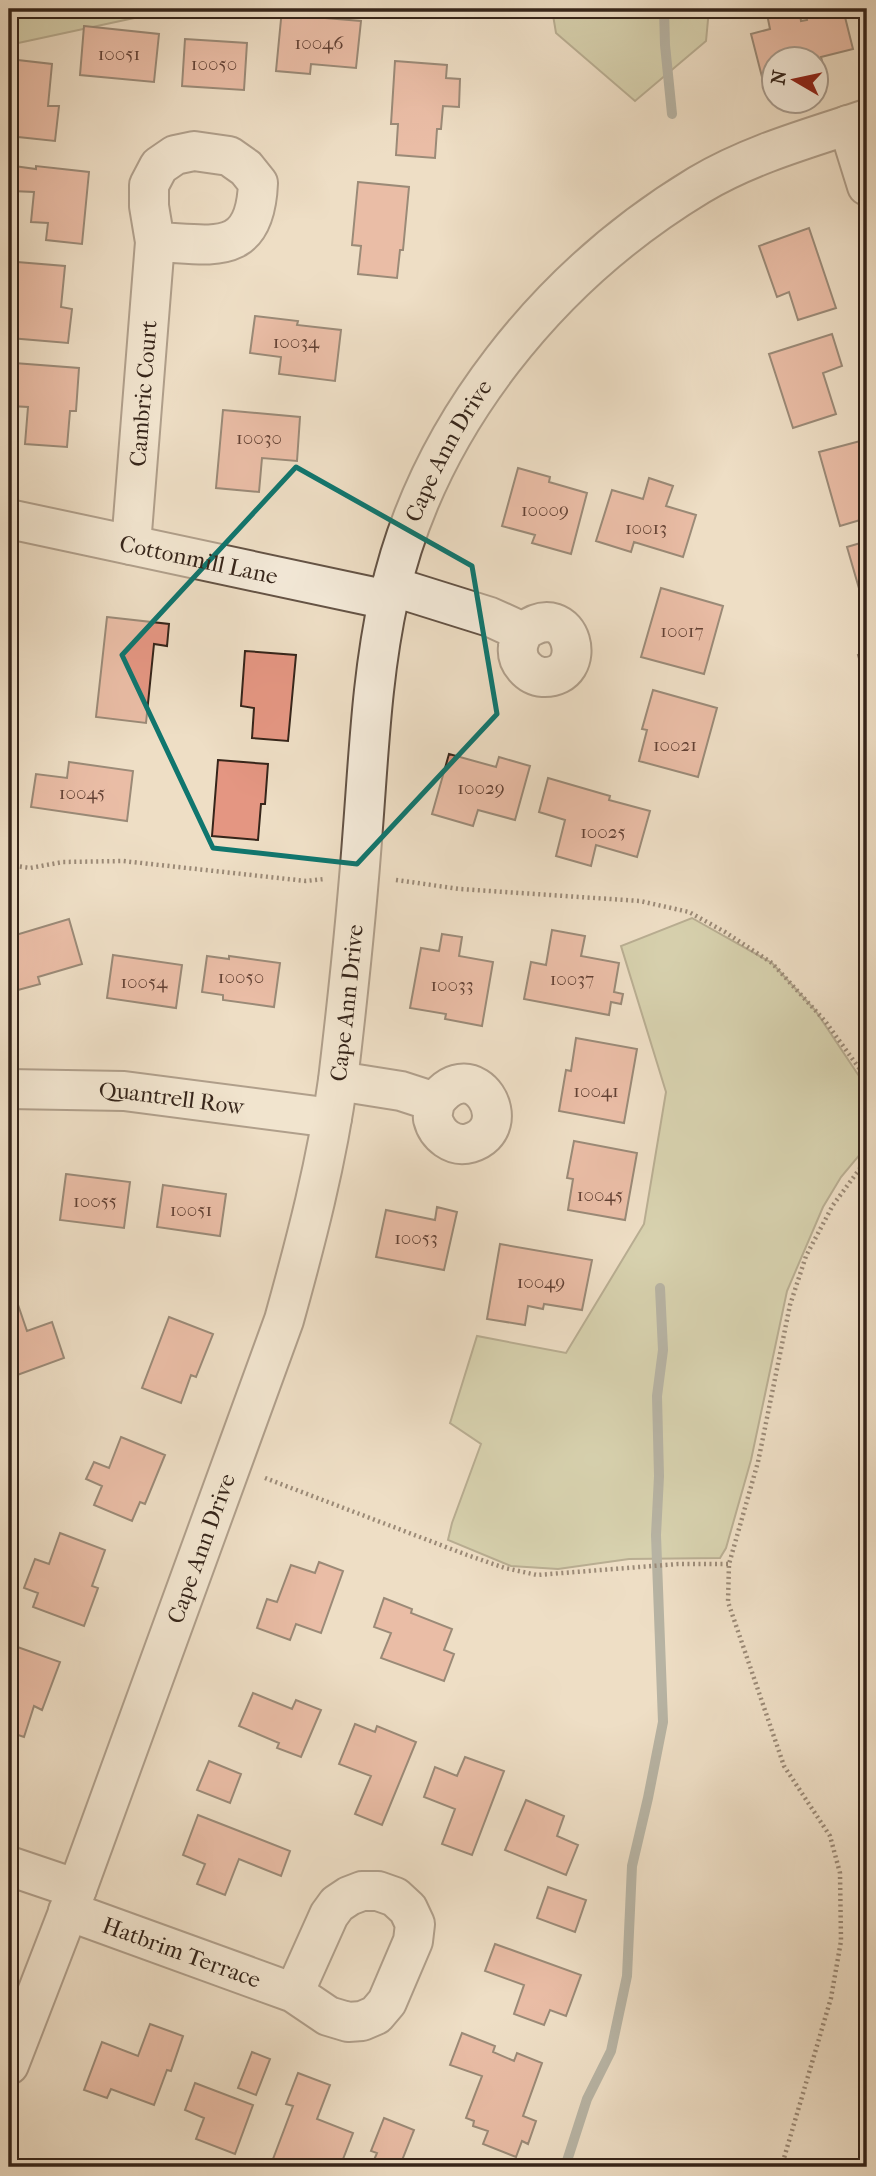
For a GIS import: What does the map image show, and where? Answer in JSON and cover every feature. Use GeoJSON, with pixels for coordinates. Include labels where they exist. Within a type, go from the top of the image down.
{"type":"FeatureCollection","features":[{"type":"Feature","properties":{"kind":"street"},"geometry":{"type":"LineString","coordinates":[[858,122],[867,186]]}},
{"type":"Feature","properties":{"kind":"street","name":"Cape Ann Drive"},"geometry":{"type":"LineString","coordinates":[[9,2065],[232,1465],[284,1320],[303,1252],[338,1081],[359,875],[374,675],[390,593],[401,551],[419,501],[442,453],[508,352],[598,257],[700,184],[761,154],[858,122]]}},
{"type":"Feature","properties":{"kind":"street","name":"Cambric Court"},"geometry":{"type":"LineString","coordinates":[[131,545],[155,242]]}},
{"type":"Feature","properties":{"kind":"street","name":"Cottonmill Lane"},"geometry":{"type":"LineString","coordinates":[[9,519],[131,545],[390,593],[490,617],[523,632]]}},
{"type":"Feature","properties":{"kind":"street"},"geometry":{"type":"LineString","coordinates":[[338,1081],[401,1091],[435,1102]]}},
{"type":"Feature","properties":{"kind":"street","name":"Quantrell Row"},"geometry":{"type":"LineString","coordinates":[[9,1089],[124,1091],[332,1118]]}},
{"type":"Feature","properties":{"kind":"street","name":"Hatbrim Terrace"},"geometry":{"type":"LineString","coordinates":[[9,1866],[72,1900],[294,1993]]}},
{"type":"Feature","properties":{"kind":"path"},"geometry":{"type":"LineString","coordinates":[[9,865],[30,868],[63,862],[123,860],[306,881],[359,875],[460,888],[640,901],[689,912],[772,963],[825,1021],[867,1079]]}},
{"type":"Feature","properties":{"kind":"path"},"geometry":{"type":"LineString","coordinates":[[779,2167],[784,2158],[831,1998],[841,1941],[841,1873],[830,1836],[785,1766],[728,1601],[729,1564],[758,1462],[790,1305],[806,1256],[833,1205],[867,1159]]}},
{"type":"Feature","properties":{"kind":"path"},"geometry":{"type":"LineString","coordinates":[[232,1465],[467,1555],[537,1575],[678,1564],[729,1564]]}},
{"type":"Feature","properties":{"kind":"path"},"geometry":{"type":"LineString","coordinates":[[784,2158],[805,2167]]}},
{"type":"Feature","properties":{"kind":"highlighted area"},"geometry":{"type":"Polygon","coordinates":[[[296,467],[472,566],[497,714],[357,864],[213,848],[122,655],[296,467]]]}},
{"type":"Feature","properties":{"kind":"green space"},"geometry":{"type":"Polygon","coordinates":[[[9,9],[176,9],[9,45],[9,9]]]}},
{"type":"Feature","properties":{"kind":"green space"},"geometry":{"type":"Polygon","coordinates":[[[552,9],[709,9],[706,41],[635,101],[556,33],[552,9]]]}},
{"type":"Feature","properties":{"kind":"green space"},"geometry":{"type":"Polygon","coordinates":[[[692,918],[772,963],[815,1010],[867,1088],[867,1146],[841,1177],[823,1207],[787,1291],[751,1460],[726,1548],[720,1558],[629,1559],[558,1569],[511,1566],[448,1540],[481,1444],[450,1423],[477,1336],[566,1353],[644,1224],[666,1092],[621,946],[692,918]]]}},
{"type":"Feature","properties":{"kind":"building"},"geometry":{"type":"Polygon","coordinates":[[[282,9],[315,9],[314,17],[361,21],[356,68],[311,64],[310,74],[276,71],[282,9]]]}},
{"type":"Feature","properties":{"kind":"building"},"geometry":{"type":"Polygon","coordinates":[[[766,9],[799,9],[801,21],[807,20],[806,15],[843,9],[853,49],[830,55],[830,46],[760,46],[760,69],[751,34],[770,29],[766,9]]]}},
{"type":"Feature","properties":{"kind":"building"},"geometry":{"type":"Polygon","coordinates":[[[84,26],[159,34],[154,82],[80,75],[84,26]]]}},
{"type":"Feature","properties":{"kind":"building"},"geometry":{"type":"Polygon","coordinates":[[[185,39],[247,43],[244,90],[182,86],[185,39]]]}},
{"type":"Feature","properties":{"kind":"building"},"geometry":{"type":"Polygon","coordinates":[[[9,59],[52,64],[48,106],[59,106],[55,141],[9,136],[9,59]]]}},
{"type":"Feature","properties":{"kind":"building"},"geometry":{"type":"Polygon","coordinates":[[[395,61],[447,65],[446,78],[460,79],[459,107],[443,106],[441,129],[437,129],[435,158],[396,155],[398,124],[391,124],[395,61]]]}},
{"type":"Feature","properties":{"kind":"building"},"geometry":{"type":"Polygon","coordinates":[[[14,166],[89,172],[82,244],[46,240],[48,223],[31,222],[34,192],[12,191],[14,166]]]}},
{"type":"Feature","properties":{"kind":"building"},"geometry":{"type":"Polygon","coordinates":[[[358,182],[409,187],[403,250],[400,250],[397,278],[358,274],[361,246],[352,245],[358,182]]]}},
{"type":"Feature","properties":{"kind":"building"},"geometry":{"type":"Polygon","coordinates":[[[809,228],[836,308],[798,320],[789,292],[777,297],[759,246],[809,228]]]}},
{"type":"Feature","properties":{"kind":"building"},"geometry":{"type":"Polygon","coordinates":[[[17,262],[65,266],[61,307],[72,309],[68,343],[10,338],[17,262]]]}},
{"type":"Feature","properties":{"kind":"building"},"geometry":{"type":"Polygon","coordinates":[[[255,316],[298,321],[297,325],[341,330],[335,381],[279,374],[281,357],[250,353],[255,316]]]}},
{"type":"Feature","properties":{"kind":"building"},"geometry":{"type":"Polygon","coordinates":[[[832,334],[842,366],[823,373],[836,414],[793,428],[769,354],[832,334]]]}},
{"type":"Feature","properties":{"kind":"building"},"geometry":{"type":"Polygon","coordinates":[[[14,363],[79,368],[76,411],[70,411],[67,447],[25,444],[28,407],[11,406],[14,363]]]}},
{"type":"Feature","properties":{"kind":"building"},"geometry":{"type":"Polygon","coordinates":[[[223,410],[300,417],[297,461],[262,458],[259,492],[216,488],[223,410]]]}},
{"type":"Feature","properties":{"kind":"building"},"geometry":{"type":"Polygon","coordinates":[[[864,440],[867,451],[867,518],[840,526],[819,452],[864,440]]]}},
{"type":"Feature","properties":{"kind":"building"},"geometry":{"type":"Polygon","coordinates":[[[518,468],[550,477],[549,482],[587,493],[571,554],[532,543],[535,535],[502,526],[518,468]]]}},
{"type":"Feature","properties":{"kind":"building"},"geometry":{"type":"Polygon","coordinates":[[[649,478],[673,486],[666,506],[696,515],[683,557],[634,542],[631,552],[596,541],[612,490],[643,499],[649,478]]]}},
{"type":"Feature","properties":{"kind":"building"},"geometry":{"type":"Polygon","coordinates":[[[867,541],[867,616],[847,547],[867,541]]]}},
{"type":"Feature","properties":{"kind":"building"},"geometry":{"type":"Polygon","coordinates":[[[661,588],[723,606],[704,674],[641,657],[661,588]]]}},
{"type":"Feature","properties":{"kind":"building"},"geometry":{"type":"Polygon","coordinates":[[[107,617],[169,624],[167,646],[154,644],[146,723],[96,717],[107,617]]]}},
{"type":"Feature","properties":{"kind":"building"},"geometry":{"type":"Polygon","coordinates":[[[245,651],[296,655],[288,741],[252,738],[254,708],[241,706],[245,651]]]}},
{"type":"Feature","properties":{"kind":"building"},"geometry":{"type":"Polygon","coordinates":[[[867,652],[867,688],[858,655],[867,652]]]}},
{"type":"Feature","properties":{"kind":"building"},"geometry":{"type":"Polygon","coordinates":[[[653,690],[717,708],[698,777],[639,761],[647,730],[642,729],[653,690]]]}},
{"type":"Feature","properties":{"kind":"building"},"geometry":{"type":"Polygon","coordinates":[[[449,754],[496,767],[499,757],[530,766],[515,820],[478,810],[473,826],[432,814],[449,754]]]}},
{"type":"Feature","properties":{"kind":"building"},"geometry":{"type":"Polygon","coordinates":[[[218,760],[268,764],[265,804],[261,804],[258,840],[212,836],[218,760]]]}},
{"type":"Feature","properties":{"kind":"building"},"geometry":{"type":"Polygon","coordinates":[[[69,762],[133,771],[127,821],[31,807],[36,774],[67,778],[69,762]]]}},
{"type":"Feature","properties":{"kind":"building"},"geometry":{"type":"Polygon","coordinates":[[[548,778],[610,796],[609,800],[650,811],[637,857],[596,845],[591,866],[556,856],[565,820],[539,812],[548,778]]]}},
{"type":"Feature","properties":{"kind":"building"},"geometry":{"type":"Polygon","coordinates":[[[69,919],[82,964],[38,977],[40,984],[18,990],[9,955],[9,937],[69,919]]]}},
{"type":"Feature","properties":{"kind":"building"},"geometry":{"type":"Polygon","coordinates":[[[552,930],[585,936],[581,956],[619,963],[614,992],[623,994],[621,1004],[611,1002],[609,1015],[524,999],[531,962],[546,965],[552,930]]]}},
{"type":"Feature","properties":{"kind":"building"},"geometry":{"type":"Polygon","coordinates":[[[442,934],[462,937],[459,956],[493,962],[482,1026],[445,1019],[446,1014],[410,1008],[421,948],[439,951],[442,934]]]}},
{"type":"Feature","properties":{"kind":"building"},"geometry":{"type":"Polygon","coordinates":[[[113,955],[182,965],[176,1008],[107,998],[113,955]]]}},
{"type":"Feature","properties":{"kind":"building"},"geometry":{"type":"Polygon","coordinates":[[[207,956],[280,963],[274,1007],[223,1000],[223,995],[202,992],[207,956]]]}},
{"type":"Feature","properties":{"kind":"building"},"geometry":{"type":"Polygon","coordinates":[[[576,1038],[637,1049],[624,1123],[559,1111],[566,1070],[571,1071],[576,1038]]]}},
{"type":"Feature","properties":{"kind":"building"},"geometry":{"type":"Polygon","coordinates":[[[574,1141],[637,1153],[625,1220],[568,1210],[573,1179],[567,1178],[574,1141]]]}},
{"type":"Feature","properties":{"kind":"building"},"geometry":{"type":"Polygon","coordinates":[[[66,1174],[130,1182],[124,1228],[60,1220],[66,1174]]]}},
{"type":"Feature","properties":{"kind":"building"},"geometry":{"type":"Polygon","coordinates":[[[163,1185],[226,1194],[220,1236],[157,1227],[163,1185]]]}},
{"type":"Feature","properties":{"kind":"building"},"geometry":{"type":"Polygon","coordinates":[[[9,1200],[16,1222],[9,1225],[9,1200]]]}},
{"type":"Feature","properties":{"kind":"building"},"geometry":{"type":"Polygon","coordinates":[[[437,1207],[457,1212],[444,1270],[376,1257],[386,1210],[435,1220],[437,1207]]]}},
{"type":"Feature","properties":{"kind":"building"},"geometry":{"type":"Polygon","coordinates":[[[500,1244],[592,1260],[582,1310],[544,1304],[543,1309],[528,1306],[525,1325],[487,1319],[500,1244]]]}},
{"type":"Feature","properties":{"kind":"building"},"geometry":{"type":"Polygon","coordinates":[[[15,1296],[27,1331],[52,1322],[64,1358],[9,1378],[9,1298],[15,1296]]]}},
{"type":"Feature","properties":{"kind":"building"},"geometry":{"type":"Polygon","coordinates":[[[169,1317],[213,1334],[196,1377],[191,1375],[181,1403],[142,1388],[169,1317]]]}},
{"type":"Feature","properties":{"kind":"building"},"geometry":{"type":"Polygon","coordinates":[[[121,1437],[165,1455],[145,1504],[140,1502],[132,1521],[94,1505],[102,1486],[86,1479],[94,1462],[109,1468],[121,1437]]]}},
{"type":"Feature","properties":{"kind":"building"},"geometry":{"type":"Polygon","coordinates":[[[60,1533],[105,1550],[92,1586],[98,1588],[84,1626],[33,1607],[38,1593],[24,1588],[35,1559],[49,1564],[60,1533]]]}},
{"type":"Feature","properties":{"kind":"building"},"geometry":{"type":"Polygon","coordinates":[[[319,1562],[343,1571],[321,1633],[296,1624],[290,1640],[257,1628],[267,1599],[277,1602],[291,1565],[315,1573],[319,1562]]]}},
{"type":"Feature","properties":{"kind":"building"},"geometry":{"type":"Polygon","coordinates":[[[384,1598],[412,1609],[411,1613],[452,1629],[444,1650],[454,1654],[444,1681],[381,1658],[391,1633],[374,1627],[384,1598]]]}},
{"type":"Feature","properties":{"kind":"building"},"geometry":{"type":"Polygon","coordinates":[[[9,1644],[60,1662],[42,1710],[34,1706],[24,1737],[9,1732],[9,1644]]]}},
{"type":"Feature","properties":{"kind":"building"},"geometry":{"type":"Polygon","coordinates":[[[253,1693],[292,1709],[296,1700],[321,1710],[301,1757],[277,1748],[279,1743],[239,1726],[253,1693]]]}},
{"type":"Feature","properties":{"kind":"building"},"geometry":{"type":"Polygon","coordinates":[[[355,1724],[375,1732],[377,1726],[416,1742],[382,1825],[355,1814],[371,1776],[339,1764],[355,1724]]]}},
{"type":"Feature","properties":{"kind":"building"},"geometry":{"type":"Polygon","coordinates":[[[465,1757],[504,1771],[472,1855],[442,1844],[455,1809],[424,1797],[435,1767],[457,1776],[465,1757]]]}},
{"type":"Feature","properties":{"kind":"building"},"geometry":{"type":"Polygon","coordinates":[[[209,1761],[241,1774],[230,1803],[197,1790],[209,1761]]]}},
{"type":"Feature","properties":{"kind":"building"},"geometry":{"type":"Polygon","coordinates":[[[526,1800],[564,1816],[557,1836],[578,1845],[566,1875],[505,1850],[526,1800]]]}},
{"type":"Feature","properties":{"kind":"building"},"geometry":{"type":"Polygon","coordinates":[[[198,1815],[290,1851],[281,1876],[239,1859],[225,1895],[197,1884],[205,1864],[183,1855],[198,1815]]]}},
{"type":"Feature","properties":{"kind":"building"},"geometry":{"type":"Polygon","coordinates":[[[548,1887],[586,1900],[575,1932],[537,1918],[548,1887]]]}},
{"type":"Feature","properties":{"kind":"building"},"geometry":{"type":"Polygon","coordinates":[[[495,1944],[581,1975],[566,2016],[550,2010],[544,2025],[514,2014],[524,1985],[485,1971],[495,1944]]]}},
{"type":"Feature","properties":{"kind":"building"},"geometry":{"type":"Polygon","coordinates":[[[150,2024],[183,2036],[171,2071],[167,2070],[154,2105],[111,2089],[107,2098],[84,2090],[102,2042],[138,2056],[150,2024]]]}},
{"type":"Feature","properties":{"kind":"building"},"geometry":{"type":"Polygon","coordinates":[[[462,2033],[495,2046],[493,2052],[514,2061],[517,2053],[542,2063],[523,2116],[536,2121],[528,2144],[522,2141],[516,2157],[483,2144],[488,2131],[473,2126],[474,2121],[466,2118],[482,2076],[450,2065],[462,2033]]]}},
{"type":"Feature","properties":{"kind":"building"},"geometry":{"type":"Polygon","coordinates":[[[252,2052],[270,2059],[256,2095],[238,2088],[252,2052]]]}},
{"type":"Feature","properties":{"kind":"building"},"geometry":{"type":"Polygon","coordinates":[[[298,2073],[330,2085],[317,2119],[353,2133],[340,2167],[270,2167],[293,2106],[286,2104],[298,2073]]]}},
{"type":"Feature","properties":{"kind":"building"},"geometry":{"type":"Polygon","coordinates":[[[195,2083],[253,2105],[235,2154],[196,2139],[204,2118],[185,2110],[195,2083]]]}},
{"type":"Feature","properties":{"kind":"building"},"geometry":{"type":"Polygon","coordinates":[[[384,2118],[414,2130],[401,2163],[412,2167],[371,2167],[377,2153],[371,2151],[384,2118]]]}},
{"type":"Feature","properties":{"kind":"waterway"},"geometry":{"type":"LineString","coordinates":[[664,9],[672,114]]}},
{"type":"Feature","properties":{"kind":"waterway"},"geometry":{"type":"LineString","coordinates":[[565,2167],[587,2099],[611,2051],[627,1976],[632,1866],[663,1722],[656,1535],[659,1476],[657,1396],[663,1350],[660,1288]]}}]}
